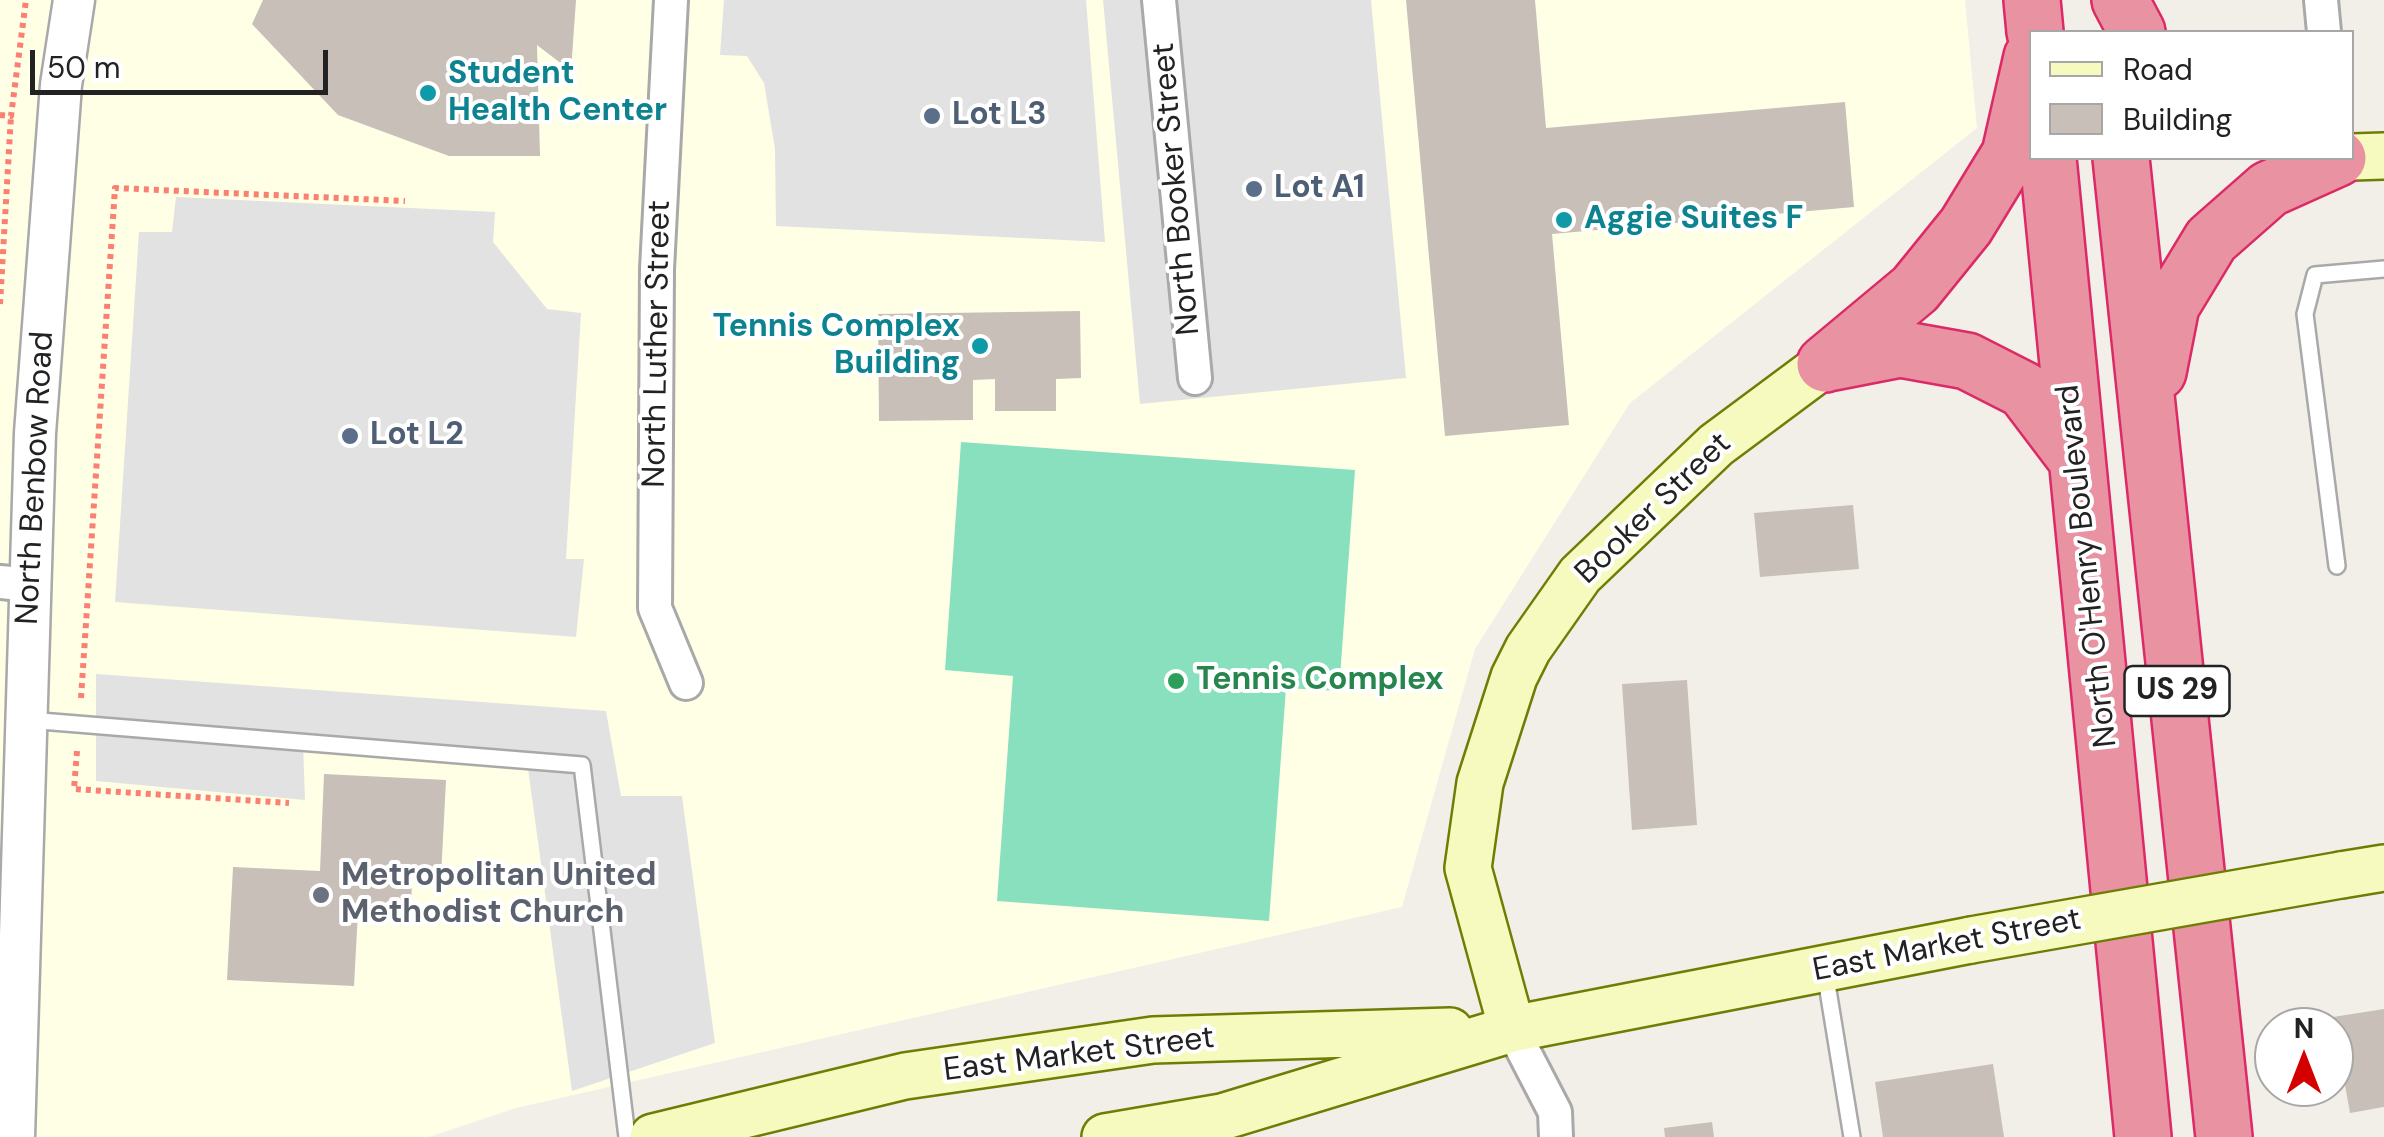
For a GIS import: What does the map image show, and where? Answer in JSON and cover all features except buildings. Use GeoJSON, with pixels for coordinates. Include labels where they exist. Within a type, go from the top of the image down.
{"type":"FeatureCollection","features":[{"type":"Feature","properties":{"kind":"highway"},"geometry":{"type":"LineString","coordinates":[[2032,0],[2035,30]]}},
{"type":"Feature","properties":{"kind":"highway"},"geometry":{"type":"LineString","coordinates":[[2104,0],[2108,30]]}},
{"type":"Feature","properties":{"kind":"highway"},"geometry":{"type":"LineString","coordinates":[[2120,0],[2136,30]]}},
{"type":"Feature","properties":{"kind":"highway"},"geometry":{"type":"LineString","coordinates":[[1825,364],[1914,289],[1966,226],[2010,154],[2029,70]]}},
{"type":"Feature","properties":{"kind":"highway","name":"North O'Henry Boulevard"},"geometry":{"type":"LineString","coordinates":[[2048,160],[2144,1137]]}},
{"type":"Feature","properties":{"kind":"highway","name":"US 29"},"geometry":{"type":"LineString","coordinates":[[2121,160],[2224,1137]]}},
{"type":"Feature","properties":{"kind":"highway"},"geometry":{"type":"LineString","coordinates":[[2148,419],[2171,306],[2211,240],[2269,189],[2334,160]]}},
{"type":"Feature","properties":{"kind":"highway"},"geometry":{"type":"LineString","coordinates":[[1825,364],[1900,349],[1967,361],[2024,390],[2077,460]]}},
{"type":"Feature","properties":{"kind":"main road"},"geometry":{"type":"LineString","coordinates":[[2354,157],[2384,156]]}},
{"type":"Feature","properties":{"kind":"main road","name":"Booker Street"},"geometry":{"type":"LineString","coordinates":[[1512,1029],[1468,868],[1480,783],[1514,677],[1528,649],[1580,575],[1716,445],[1825,364]]}},
{"type":"Feature","properties":{"kind":"main road","name":"East Market Street"},"geometry":{"type":"LineString","coordinates":[[1104,1137],[1222,1117],[1512,1029],[1972,940],[2362,872]]}},
{"type":"Feature","properties":{"kind":"main road","name":"East Market Street"},"geometry":{"type":"LineString","coordinates":[[653,1137],[906,1076],[1153,1040],[1512,1029]]}},
{"type":"Feature","properties":{"kind":"street","name":"North Benbow Road"},"geometry":{"type":"LineString","coordinates":[[14,1137],[26,720],[15,584],[35,433],[60,85],[74,0]]}},
{"type":"Feature","properties":{"kind":"street","name":"North Luther Street"},"geometry":{"type":"LineString","coordinates":[[670,0],[657,269],[655,608],[686,683]]}},
{"type":"Feature","properties":{"kind":"street","name":"North Booker Street"},"geometry":{"type":"LineString","coordinates":[[1160,0],[1195,378]]}},
{"type":"Feature","properties":{"kind":"street"},"geometry":{"type":"LineString","coordinates":[[2321,0],[2324,30]]}},
{"type":"Feature","properties":{"kind":"street"},"geometry":{"type":"LineString","coordinates":[[1512,1029],[1555,1112],[1556,1137]]}},
{"type":"Feature","properties":{"kind":"lane"},"geometry":{"type":"LineString","coordinates":[[2337,566],[2304,314],[2315,274],[2384,269]]}},
{"type":"Feature","properties":{"kind":"lane"},"geometry":{"type":"LineString","coordinates":[[26,720],[582,765],[628,1137]]}},
{"type":"Feature","properties":{"kind":"lane"},"geometry":{"type":"LineString","coordinates":[[1824,968],[1852,1137]]}},
{"type":"Feature","properties":{"kind":"path"},"geometry":{"type":"LineString","coordinates":[[0,304],[11,116],[26,0]]}},
{"type":"Feature","properties":{"kind":"path"},"geometry":{"type":"LineString","coordinates":[[0,116],[11,116]]}},
{"type":"Feature","properties":{"kind":"path"},"geometry":{"type":"LineString","coordinates":[[288,803],[74,790],[115,188],[405,201]]}},
{"type":"Feature","properties":{"kind":"shaded area"},"geometry":{"type":"Polygon","coordinates":[[[0,0],[1965,0],[1977,128],[1630,403],[1475,649],[1402,907],[516,1108],[429,1137],[0,1137],[0,0]]]}},
{"type":"Feature","properties":{"kind":"shaded area","name":"Lot L3"},"geometry":{"type":"Polygon","coordinates":[[[724,0],[1086,0],[1105,242],[776,226],[775,149],[764,83],[747,56],[720,55],[724,0]]]}},
{"type":"Feature","properties":{"kind":"shaded area","name":"Lot A1"},"geometry":{"type":"Polygon","coordinates":[[[1103,0],[1371,0],[1406,378],[1140,404],[1103,0]]]}},
{"type":"Feature","properties":{"kind":"shaded area","name":"Lot L2"},"geometry":{"type":"Polygon","coordinates":[[[176,197],[495,212],[493,242],[547,309],[581,313],[566,559],[584,559],[576,637],[115,602],[139,232],[172,232],[176,197]]]}},
{"type":"Feature","properties":{"kind":"shaded area"},"geometry":{"type":"Polygon","coordinates":[[[96,674],[606,711],[621,796],[682,796],[715,1043],[572,1091],[527,761],[303,743],[305,800],[96,781],[96,674]]]}},
{"type":"Feature","properties":{"kind":"green space","name":"Tennis Complex"},"geometry":{"type":"Polygon","coordinates":[[[961,442],[1355,470],[1339,691],[1286,688],[1269,921],[997,901],[1013,676],[945,670],[961,442]]]}},
{"type":"Feature","properties":{"kind":"place","name":"Student Health Center"},"geometry":{"type":"Point","coordinates":[428,93]}},
{"type":"Feature","properties":{"kind":"place","name":"Lot L3"},"geometry":{"type":"Point","coordinates":[932,116]}},
{"type":"Feature","properties":{"kind":"place","name":"Lot A1"},"geometry":{"type":"Point","coordinates":[1254,189]}},
{"type":"Feature","properties":{"kind":"place","name":"Aggie Suites F"},"geometry":{"type":"Point","coordinates":[1564,220]}},
{"type":"Feature","properties":{"kind":"place","name":"Tennis Complex Building"},"geometry":{"type":"Point","coordinates":[980,346]}},
{"type":"Feature","properties":{"kind":"place","name":"Lot L2"},"geometry":{"type":"Point","coordinates":[350,436]}},
{"type":"Feature","properties":{"kind":"place","name":"Tennis Complex"},"geometry":{"type":"Point","coordinates":[1176,681]}},
{"type":"Feature","properties":{"kind":"place","name":"Metropolitan United Methodist Church"},"geometry":{"type":"Point","coordinates":[321,895]}}]}
